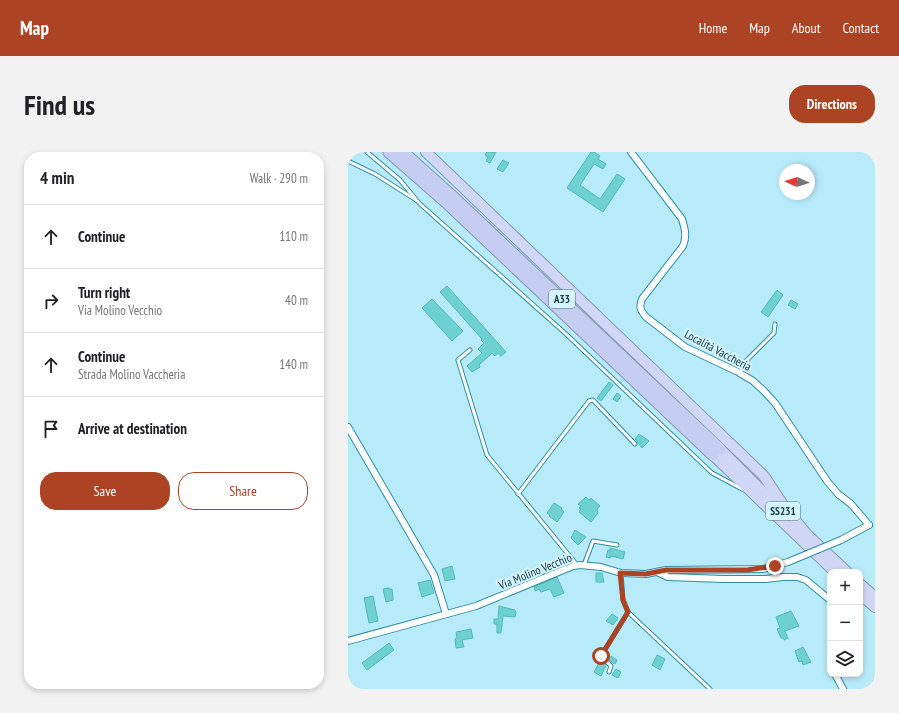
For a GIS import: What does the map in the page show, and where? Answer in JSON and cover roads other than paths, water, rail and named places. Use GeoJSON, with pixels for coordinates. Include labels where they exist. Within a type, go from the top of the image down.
{"type":"FeatureCollection","features":[{"type":"Feature","properties":{"kind":"highway","name":"A33"},"geometry":{"type":"LineString","coordinates":[[389,152],[446,202],[716,452]]}},
{"type":"Feature","properties":{"kind":"highway","name":"A33"},"geometry":{"type":"LineString","coordinates":[[403,152],[452,196],[716,452]]}},
{"type":"Feature","properties":{"kind":"highway"},"geometry":{"type":"LineString","coordinates":[[426,152],[764,476],[785,508],[809,537]]}},
{"type":"Feature","properties":{"kind":"highway","name":"SS231"},"geometry":{"type":"LineString","coordinates":[[716,452],[755,494],[832,569]]}},
{"type":"Feature","properties":{"kind":"highway","name":"SS231"},"geometry":{"type":"LineString","coordinates":[[716,452],[844,569]]}},
{"type":"Feature","properties":{"kind":"highway"},"geometry":{"type":"LineString","coordinates":[[863,587],[875,597]]}},
{"type":"Feature","properties":{"kind":"highway"},"geometry":{"type":"LineString","coordinates":[[863,597],[875,607]]}},
{"type":"Feature","properties":{"kind":"street","name":"Località Vaccheria"},"geometry":{"type":"LineString","coordinates":[[631,152],[682,219],[686,238],[683,246],[642,299],[639,306],[640,311],[685,347],[740,373],[753,381],[775,403],[827,481],[838,494],[851,504],[872,526]]}},
{"type":"Feature","properties":{"kind":"street"},"geometry":{"type":"LineString","coordinates":[[348,427],[434,575],[446,614]]}},
{"type":"Feature","properties":{"kind":"street","name":"Via Molino Vecchio"},"geometry":{"type":"LineString","coordinates":[[348,640],[488,602],[577,565],[601,567],[620,573],[646,574],[666,570],[763,569],[788,562],[872,526]]}},
{"type":"Feature","properties":{"kind":"street"},"geometry":{"type":"LineString","coordinates":[[657,572],[668,577],[723,580],[797,577],[806,580],[827,598]]}},
{"type":"Feature","properties":{"kind":"street"},"geometry":{"type":"LineString","coordinates":[[837,677],[843,689]]}},
{"type":"Feature","properties":{"kind":"lane"},"geometry":{"type":"LineString","coordinates":[[367,152],[400,180],[419,202],[566,334],[712,472],[755,494]]}},
{"type":"Feature","properties":{"kind":"lane"},"geometry":{"type":"LineString","coordinates":[[348,161],[375,174],[419,202]]}},
{"type":"Feature","properties":{"kind":"lane"},"geometry":{"type":"LineString","coordinates":[[740,373],[745,362],[774,333],[775,324]]}},
{"type":"Feature","properties":{"kind":"lane"},"geometry":{"type":"LineString","coordinates":[[470,350],[458,360],[487,455],[577,565]]}},
{"type":"Feature","properties":{"kind":"lane"},"geometry":{"type":"LineString","coordinates":[[518,494],[588,401],[593,400],[635,444]]}},
{"type":"Feature","properties":{"kind":"lane"},"geometry":{"type":"LineString","coordinates":[[584,565],[593,541],[617,545]]}},
{"type":"Feature","properties":{"kind":"lane"},"geometry":{"type":"LineString","coordinates":[[620,573],[623,600],[628,612],[710,689]]}},
{"type":"Feature","properties":{"kind":"lane"},"geometry":{"type":"LineString","coordinates":[[608,672],[611,666],[601,656],[628,612]]}}]}
